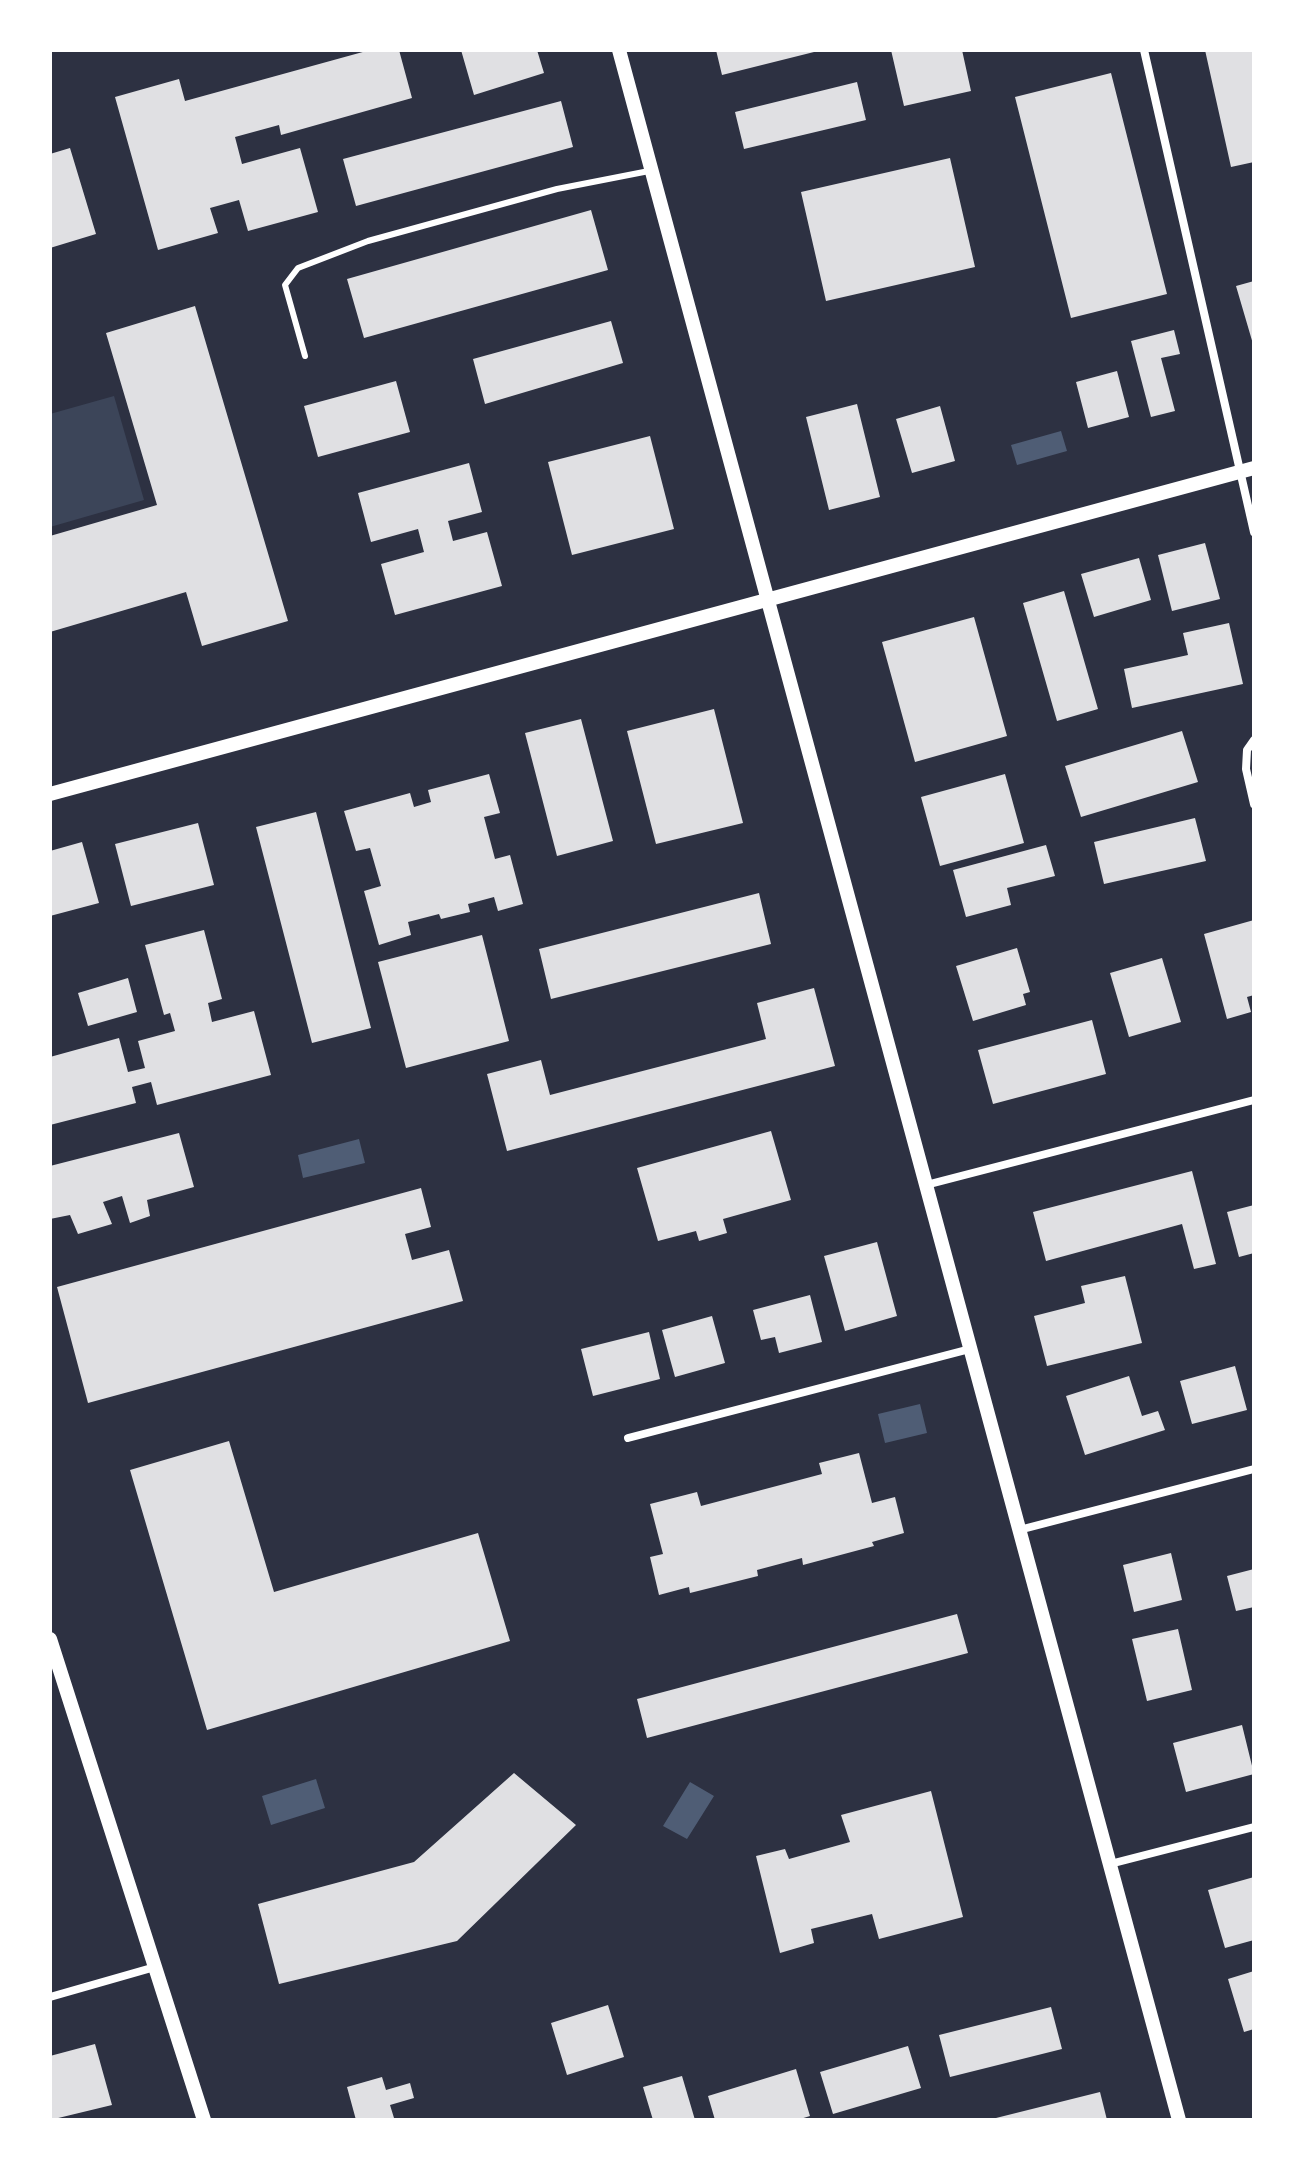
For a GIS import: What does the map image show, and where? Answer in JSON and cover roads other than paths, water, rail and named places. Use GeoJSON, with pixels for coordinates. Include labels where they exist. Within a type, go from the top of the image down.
{"type":"FeatureCollection","features":[{"type":"Feature","properties":{"kind":"street"},"geometry":{"type":"LineString","coordinates":[[619,50],[1179,2120]]}},
{"type":"Feature","properties":{"kind":"street"},"geometry":{"type":"LineString","coordinates":[[1144,50],[1247,470],[1254,532]]}},
{"type":"Feature","properties":{"kind":"street"},"geometry":{"type":"LineString","coordinates":[[50,794],[1247,470]]}},
{"type":"Feature","properties":{"kind":"street"},"geometry":{"type":"LineString","coordinates":[[1254,740],[1247,750],[1246,769],[1254,804]]}},
{"type":"Feature","properties":{"kind":"street"},"geometry":{"type":"LineString","coordinates":[[926,1185],[1254,1100]]}},
{"type":"Feature","properties":{"kind":"street"},"geometry":{"type":"LineString","coordinates":[[628,1438],[970,1349]]}},
{"type":"Feature","properties":{"kind":"street"},"geometry":{"type":"LineString","coordinates":[[1019,1530],[1254,1469]]}},
{"type":"Feature","properties":{"kind":"street"},"geometry":{"type":"LineString","coordinates":[[50,1639],[204,2120]]}},
{"type":"Feature","properties":{"kind":"street"},"geometry":{"type":"LineString","coordinates":[[1110,1864],[1254,1827]]}},
{"type":"Feature","properties":{"kind":"street"},"geometry":{"type":"LineString","coordinates":[[50,1997],[155,1967]]}},
{"type":"Feature","properties":{"kind":"lane"},"geometry":{"type":"LineString","coordinates":[[305,356],[285,285],[298,268],[368,241],[557,189],[651,170]]}}]}
